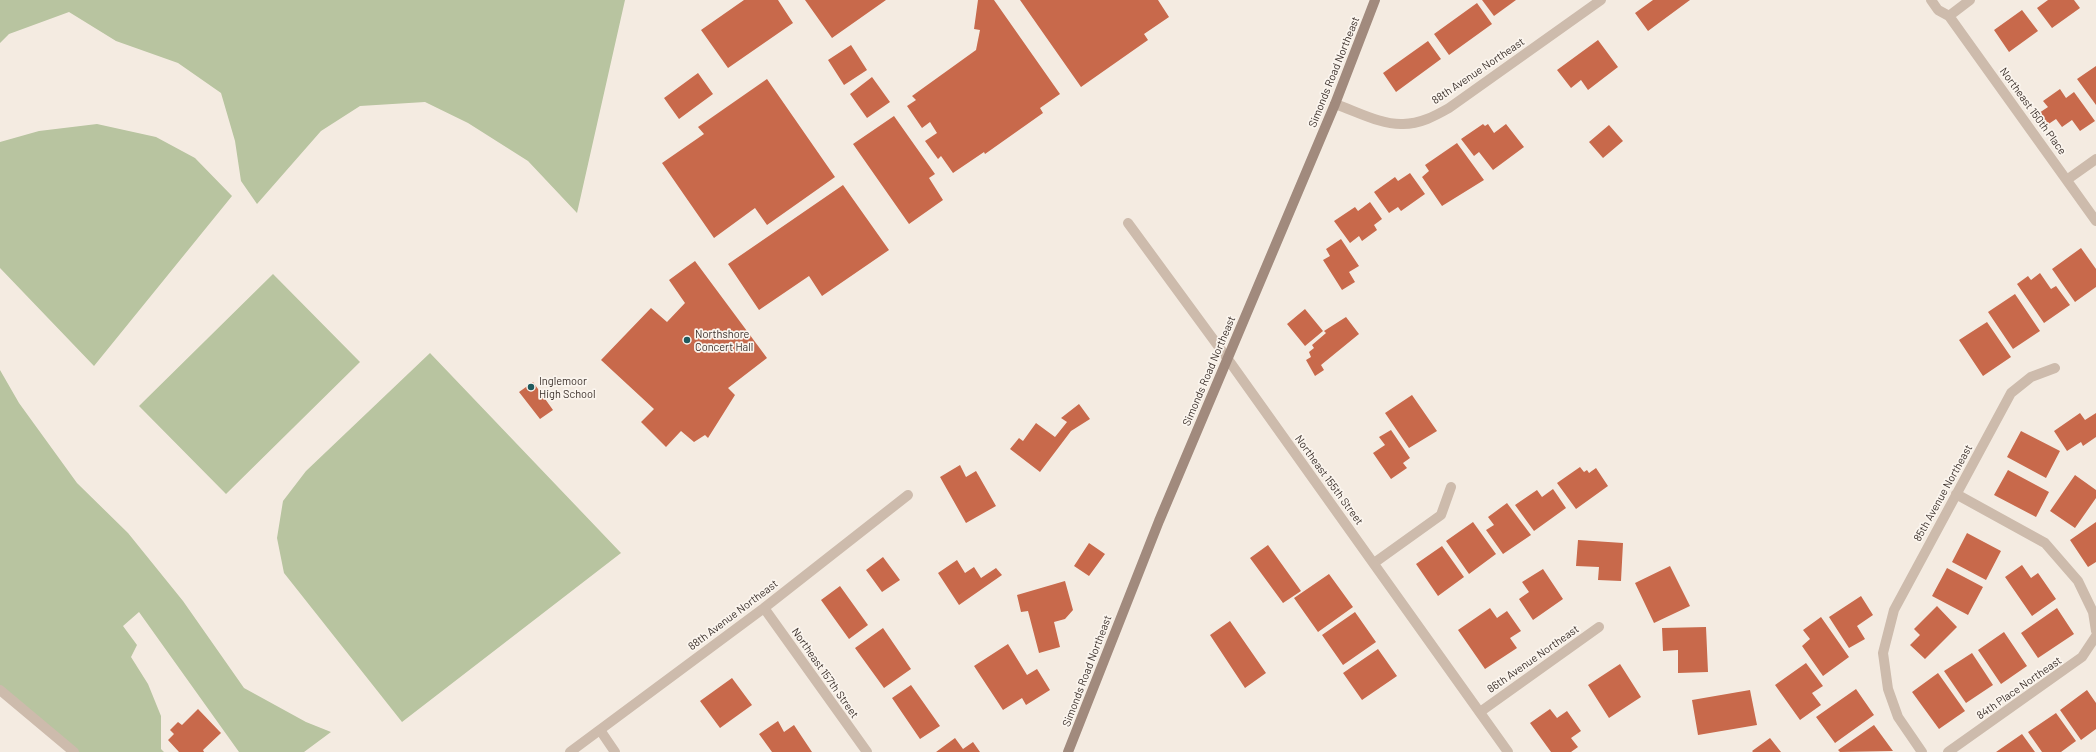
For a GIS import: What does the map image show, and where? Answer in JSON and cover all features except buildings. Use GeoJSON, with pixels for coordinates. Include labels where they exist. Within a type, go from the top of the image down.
{"type":"FeatureCollection","features":[{"type":"Feature","properties":{"kind":"main road","name":"Simonds Road Northeast"},"geometry":{"type":"LineString","coordinates":[[1068,752],[1159,520],[1335,104],[1375,0]]}},
{"type":"Feature","properties":{"kind":"street","name":"88th Avenue Northeast"},"geometry":{"type":"LineString","coordinates":[[1335,104],[1381,120],[1402,124],[1428,119],[1449,108],[1601,0]]}},
{"type":"Feature","properties":{"kind":"street","name":"Northeast 150th Place"},"geometry":{"type":"LineString","coordinates":[[1931,0],[1938,10],[1949,16],[2068,179],[2096,221]]}},
{"type":"Feature","properties":{"kind":"street"},"geometry":{"type":"LineString","coordinates":[[1949,16],[1970,0]]}},
{"type":"Feature","properties":{"kind":"street"},"geometry":{"type":"LineString","coordinates":[[2068,179],[2096,159]]}},
{"type":"Feature","properties":{"kind":"street","name":"Northeast 155th Street"},"geometry":{"type":"LineString","coordinates":[[1128,223],[1227,358],[1508,752]]}},
{"type":"Feature","properties":{"kind":"street","name":"85th Avenue Northeast"},"geometry":{"type":"LineString","coordinates":[[1922,752],[1898,717],[1888,689],[1883,653],[1894,610],[2011,394],[2031,377],[2055,368]]}},
{"type":"Feature","properties":{"kind":"street"},"geometry":{"type":"LineString","coordinates":[[1374,563],[1441,516],[1451,487]]}},
{"type":"Feature","properties":{"kind":"street"},"geometry":{"type":"LineString","coordinates":[[1956,494],[2045,543],[2078,581],[2093,612],[2096,631]]}},
{"type":"Feature","properties":{"kind":"street","name":"88th Avenue Northeast"},"geometry":{"type":"LineString","coordinates":[[570,752],[764,608],[908,495]]}},
{"type":"Feature","properties":{"kind":"street","name":"Northeast 157th Street"},"geometry":{"type":"LineString","coordinates":[[764,608],[867,752]]}},
{"type":"Feature","properties":{"kind":"street","name":"86th Avenue Northeast"},"geometry":{"type":"LineString","coordinates":[[1480,712],[1599,627]]}},
{"type":"Feature","properties":{"kind":"street","name":"84th Place Northeast"},"geometry":{"type":"LineString","coordinates":[[1948,752],[2082,657],[2096,636]]}},
{"type":"Feature","properties":{"kind":"street"},"geometry":{"type":"LineString","coordinates":[[0,690],[74,752]]}},
{"type":"Feature","properties":{"kind":"street"},"geometry":{"type":"LineString","coordinates":[[600,730],[615,752]]}},
{"type":"Feature","properties":{"kind":"green space"},"geometry":{"type":"Polygon","coordinates":[[[0,0],[625,0],[577,213],[528,161],[468,123],[425,102],[360,106],[321,131],[257,204],[241,181],[235,141],[221,93],[178,63],[116,41],[69,12],[9,34],[0,43],[0,0]]]}},
{"type":"Feature","properties":{"kind":"green space"},"geometry":{"type":"Polygon","coordinates":[[[97,124],[156,137],[195,158],[232,196],[94,366],[0,268],[0,142],[39,131],[97,124]]]}},
{"type":"Feature","properties":{"kind":"green space"},"geometry":{"type":"Polygon","coordinates":[[[273,274],[360,362],[226,494],[139,406],[273,274]]]}},
{"type":"Feature","properties":{"kind":"green space"},"geometry":{"type":"Polygon","coordinates":[[[430,353],[621,553],[402,722],[284,573],[277,538],[283,501],[306,471],[430,353]]]}},
{"type":"Feature","properties":{"kind":"green space"},"geometry":{"type":"Polygon","coordinates":[[[0,370],[19,403],[77,483],[128,533],[183,601],[244,688],[306,722],[331,732],[304,752],[239,752],[139,612],[123,626],[137,645],[131,657],[148,684],[161,716],[161,749],[164,752],[74,752],[0,690],[0,370]]]}},
{"type":"Feature","properties":{"kind":"place","name":"Northshore Concert Hall"},"geometry":{"type":"Point","coordinates":[687,340]}},
{"type":"Feature","properties":{"kind":"place","name":"Inglemoor High School"},"geometry":{"type":"Point","coordinates":[531,387]}}]}
